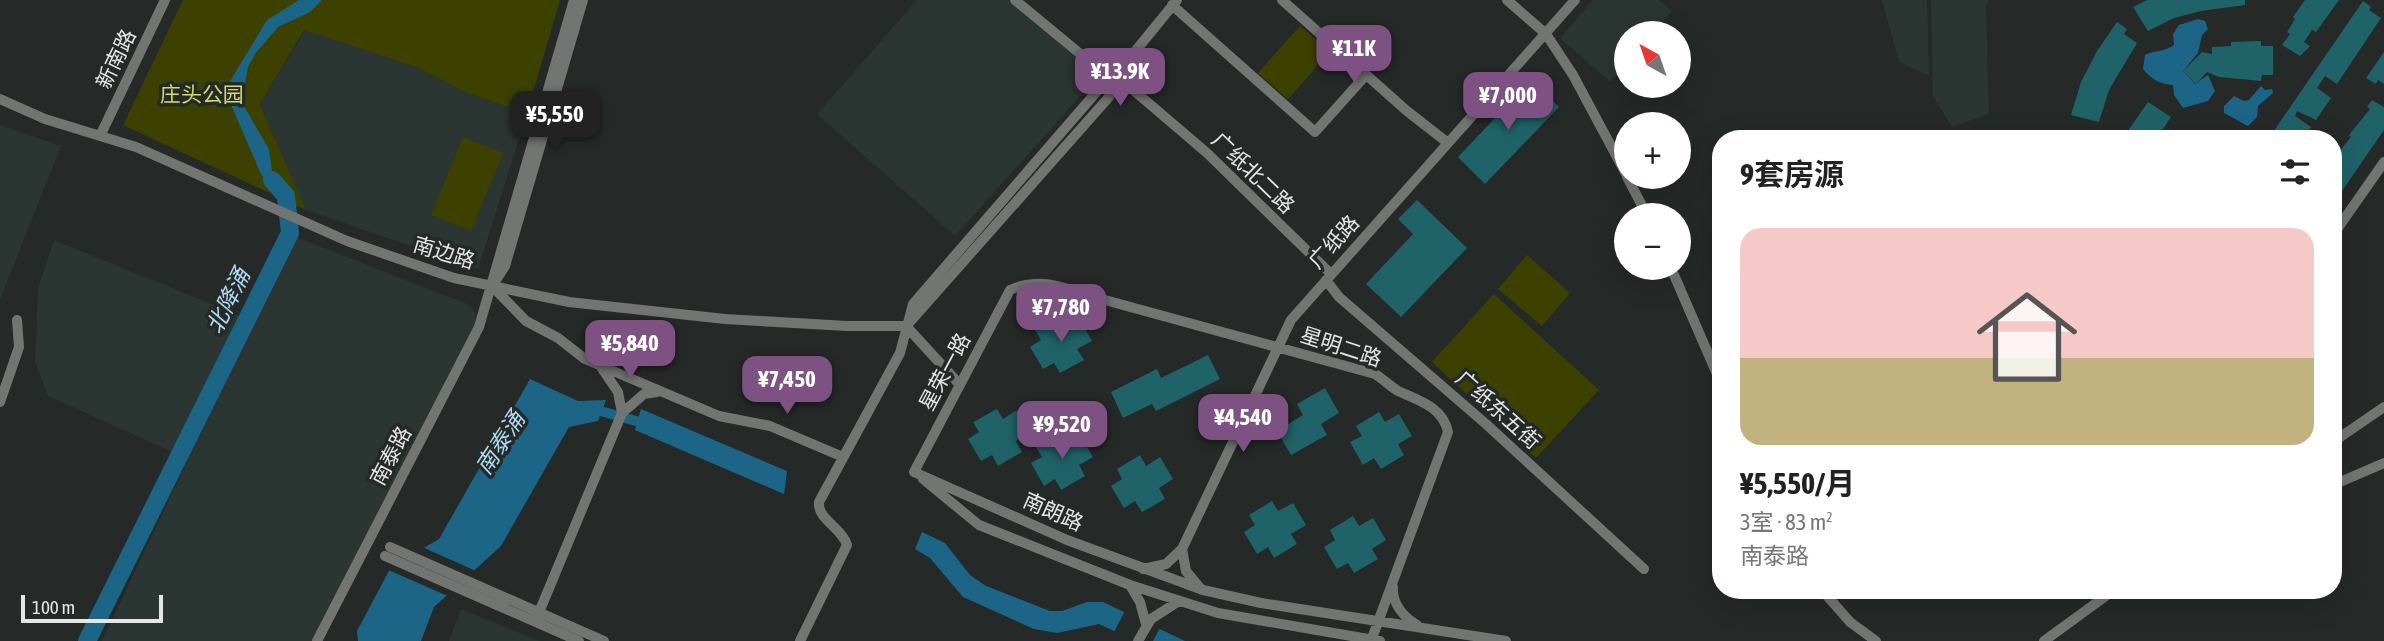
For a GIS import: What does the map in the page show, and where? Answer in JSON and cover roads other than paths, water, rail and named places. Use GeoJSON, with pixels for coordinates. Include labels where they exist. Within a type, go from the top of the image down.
{"type":"FeatureCollection","features":[{"type":"Feature","properties":{"kind":"street","name":"新南路"},"geometry":{"type":"LineString","coordinates":[[101,135],[165,0]]}},
{"type":"Feature","properties":{"kind":"street","name":"南泰路"},"geometry":{"type":"LineString","coordinates":[[493,287],[496,264],[574,0]]}},
{"type":"Feature","properties":{"kind":"street","name":"南泰路"},"geometry":{"type":"LineString","coordinates":[[317,641],[468,349],[493,287],[505,266],[583,0]]}},
{"type":"Feature","properties":{"kind":"street","name":"广纸北二路"},"geometry":{"type":"LineString","coordinates":[[1015,0],[1101,71],[1118,77],[1207,153],[1328,277]]}},
{"type":"Feature","properties":{"kind":"street"},"geometry":{"type":"LineString","coordinates":[[1282,0],[1448,143]]}},
{"type":"Feature","properties":{"kind":"street"},"geometry":{"type":"LineString","coordinates":[[1507,0],[1546,33],[1573,75],[1614,151]]}},
{"type":"Feature","properties":{"kind":"street","name":"广纸路"},"geometry":{"type":"LineString","coordinates":[[1182,548],[1291,320],[1575,0]]}},
{"type":"Feature","properties":{"kind":"street"},"geometry":{"type":"LineString","coordinates":[[800,641],[847,545],[843,536],[821,513],[818,505],[900,353],[913,304],[1099,89],[1118,77],[1133,54],[1175,3],[1315,132],[1366,75]]}},
{"type":"Feature","properties":{"kind":"street","name":"南边路"},"geometry":{"type":"LineString","coordinates":[[0,99],[45,119],[101,135],[158,156],[371,250],[445,275],[569,302],[725,319],[847,326],[906,326]]}},
{"type":"Feature","properties":{"kind":"street"},"geometry":{"type":"LineString","coordinates":[[2342,222],[2384,162]]}},
{"type":"Feature","properties":{"kind":"street","name":"广纸东五街"},"geometry":{"type":"LineString","coordinates":[[1328,277],[1339,297],[1486,424],[1644,569]]}},
{"type":"Feature","properties":{"kind":"street"},"geometry":{"type":"LineString","coordinates":[[1676,280],[1712,362]]}},
{"type":"Feature","properties":{"kind":"street","name":"星明二路"},"geometry":{"type":"LineString","coordinates":[[1010,290],[1023,285],[1055,284],[1375,374],[1397,390],[1422,400],[1445,422],[1447,437],[1374,640]]}},
{"type":"Feature","properties":{"kind":"street"},"geometry":{"type":"LineString","coordinates":[[493,287],[532,325],[558,338],[585,359],[719,416],[775,428],[843,457]]}},
{"type":"Feature","properties":{"kind":"street","name":"星荣一路"},"geometry":{"type":"LineString","coordinates":[[914,472],[1010,290]]}},
{"type":"Feature","properties":{"kind":"street"},"geometry":{"type":"LineString","coordinates":[[0,402],[19,347],[16,320]]}},
{"type":"Feature","properties":{"kind":"street"},"geometry":{"type":"LineString","coordinates":[[906,326],[960,385]]}},
{"type":"Feature","properties":{"kind":"street"},"geometry":{"type":"LineString","coordinates":[[537,617],[622,413],[621,398],[615,384],[598,364]]}},
{"type":"Feature","properties":{"kind":"street"},"geometry":{"type":"LineString","coordinates":[[622,413],[644,394],[664,393]]}},
{"type":"Feature","properties":{"kind":"street"},"geometry":{"type":"LineString","coordinates":[[2342,436],[2384,407]]}},
{"type":"Feature","properties":{"kind":"street"},"geometry":{"type":"LineString","coordinates":[[2342,481],[2384,464]]}},
{"type":"Feature","properties":{"kind":"street","name":"南朗路"},"geometry":{"type":"LineString","coordinates":[[914,472],[1067,540],[1203,590],[1290,607],[1421,627],[1460,638],[1506,641]]}},
{"type":"Feature","properties":{"kind":"street","name":"南朗路"},"geometry":{"type":"LineString","coordinates":[[914,472],[979,525],[1130,585],[1239,617],[1328,630],[1374,640]]}},
{"type":"Feature","properties":{"kind":"street"},"geometry":{"type":"LineString","coordinates":[[1143,569],[1166,564],[1182,548]]}},
{"type":"Feature","properties":{"kind":"street"},"geometry":{"type":"LineString","coordinates":[[1182,548],[1186,571],[1203,590]]}},
{"type":"Feature","properties":{"kind":"street"},"geometry":{"type":"LineString","coordinates":[[387,551],[537,617],[604,641]]}},
{"type":"Feature","properties":{"kind":"street"},"geometry":{"type":"LineString","coordinates":[[1394,580],[1392,594],[1398,606],[1408,619],[1421,627]]}},
{"type":"Feature","properties":{"kind":"street"},"geometry":{"type":"LineString","coordinates":[[1130,585],[1147,620]]}},
{"type":"Feature","properties":{"kind":"street"},"geometry":{"type":"LineString","coordinates":[[1830,599],[1850,622],[1876,641]]}},
{"type":"Feature","properties":{"kind":"street"},"geometry":{"type":"LineString","coordinates":[[2044,641],[2102,599]]}},
{"type":"Feature","properties":{"kind":"street"},"geometry":{"type":"LineString","coordinates":[[1138,641],[1147,620],[1180,601]]}},
{"type":"Feature","properties":{"kind":"street"},"geometry":{"type":"LineString","coordinates":[[1288,624],[1294,616],[1290,607]]}},
{"type":"Feature","properties":{"kind":"street"},"geometry":{"type":"LineString","coordinates":[[537,617],[579,641]]}},
{"type":"Feature","properties":{"kind":"street"},"geometry":{"type":"LineString","coordinates":[[1328,630],[1341,641]]}},
{"type":"Feature","properties":{"kind":"water"},"geometry":{"type":"Polygon","coordinates":[[[299,0],[322,0],[310,12],[278,27],[255,54],[248,67],[244,89],[245,108],[269,149],[273,178],[286,196],[271,187],[261,174],[229,100],[229,83],[267,20],[299,0]]]}},
{"type":"Feature","properties":{"kind":"water"},"geometry":{"type":"Polygon","coordinates":[[[2198,19],[2205,21],[2208,29],[2202,35],[2198,53],[2183,71],[2195,84],[2208,75],[2215,91],[2208,101],[2183,108],[2174,95],[2173,85],[2156,80],[2143,69],[2145,55],[2174,45],[2173,34],[2179,25],[2198,19]]]}},
{"type":"Feature","properties":{"kind":"water"},"geometry":{"type":"Polygon","coordinates":[[[2261,86],[2265,90],[2272,89],[2273,93],[2258,106],[2257,117],[2248,126],[2224,113],[2224,106],[2234,96],[2244,101],[2249,100],[2261,86]]]}},
{"type":"Feature","properties":{"kind":"water"},"geometry":{"type":"Polygon","coordinates":[[[530,379],[578,401],[606,400],[598,421],[569,427],[501,546],[434,607],[421,641],[358,641],[357,631],[391,567],[439,539],[530,379]]]}},
{"type":"Feature","properties":{"kind":"water"},"geometry":{"type":"Polygon","coordinates":[[[641,409],[787,471],[784,494],[635,430],[641,409]]]}},
{"type":"Feature","properties":{"kind":"water"},"geometry":{"type":"Polygon","coordinates":[[[922,532],[945,543],[970,575],[986,586],[1050,611],[1062,611],[1087,602],[1103,602],[1185,641],[1135,641],[1099,624],[1057,633],[1034,629],[963,597],[930,558],[915,549],[922,532]]]}},
{"type":"Feature","properties":{"kind":"waterway","name":"北降涌"},"geometry":{"type":"LineString","coordinates":[[87,641],[290,233],[286,196],[272,180]]}},
{"type":"Feature","properties":{"kind":"waterway","name":"南泰涌"},"geometry":{"type":"LineString","coordinates":[[590,408],[650,425]]}},
{"type":"Feature","properties":{"kind":"park label","name":"庄头公园"},"geometry":{"type":"Point","coordinates":[202,95]}}]}
